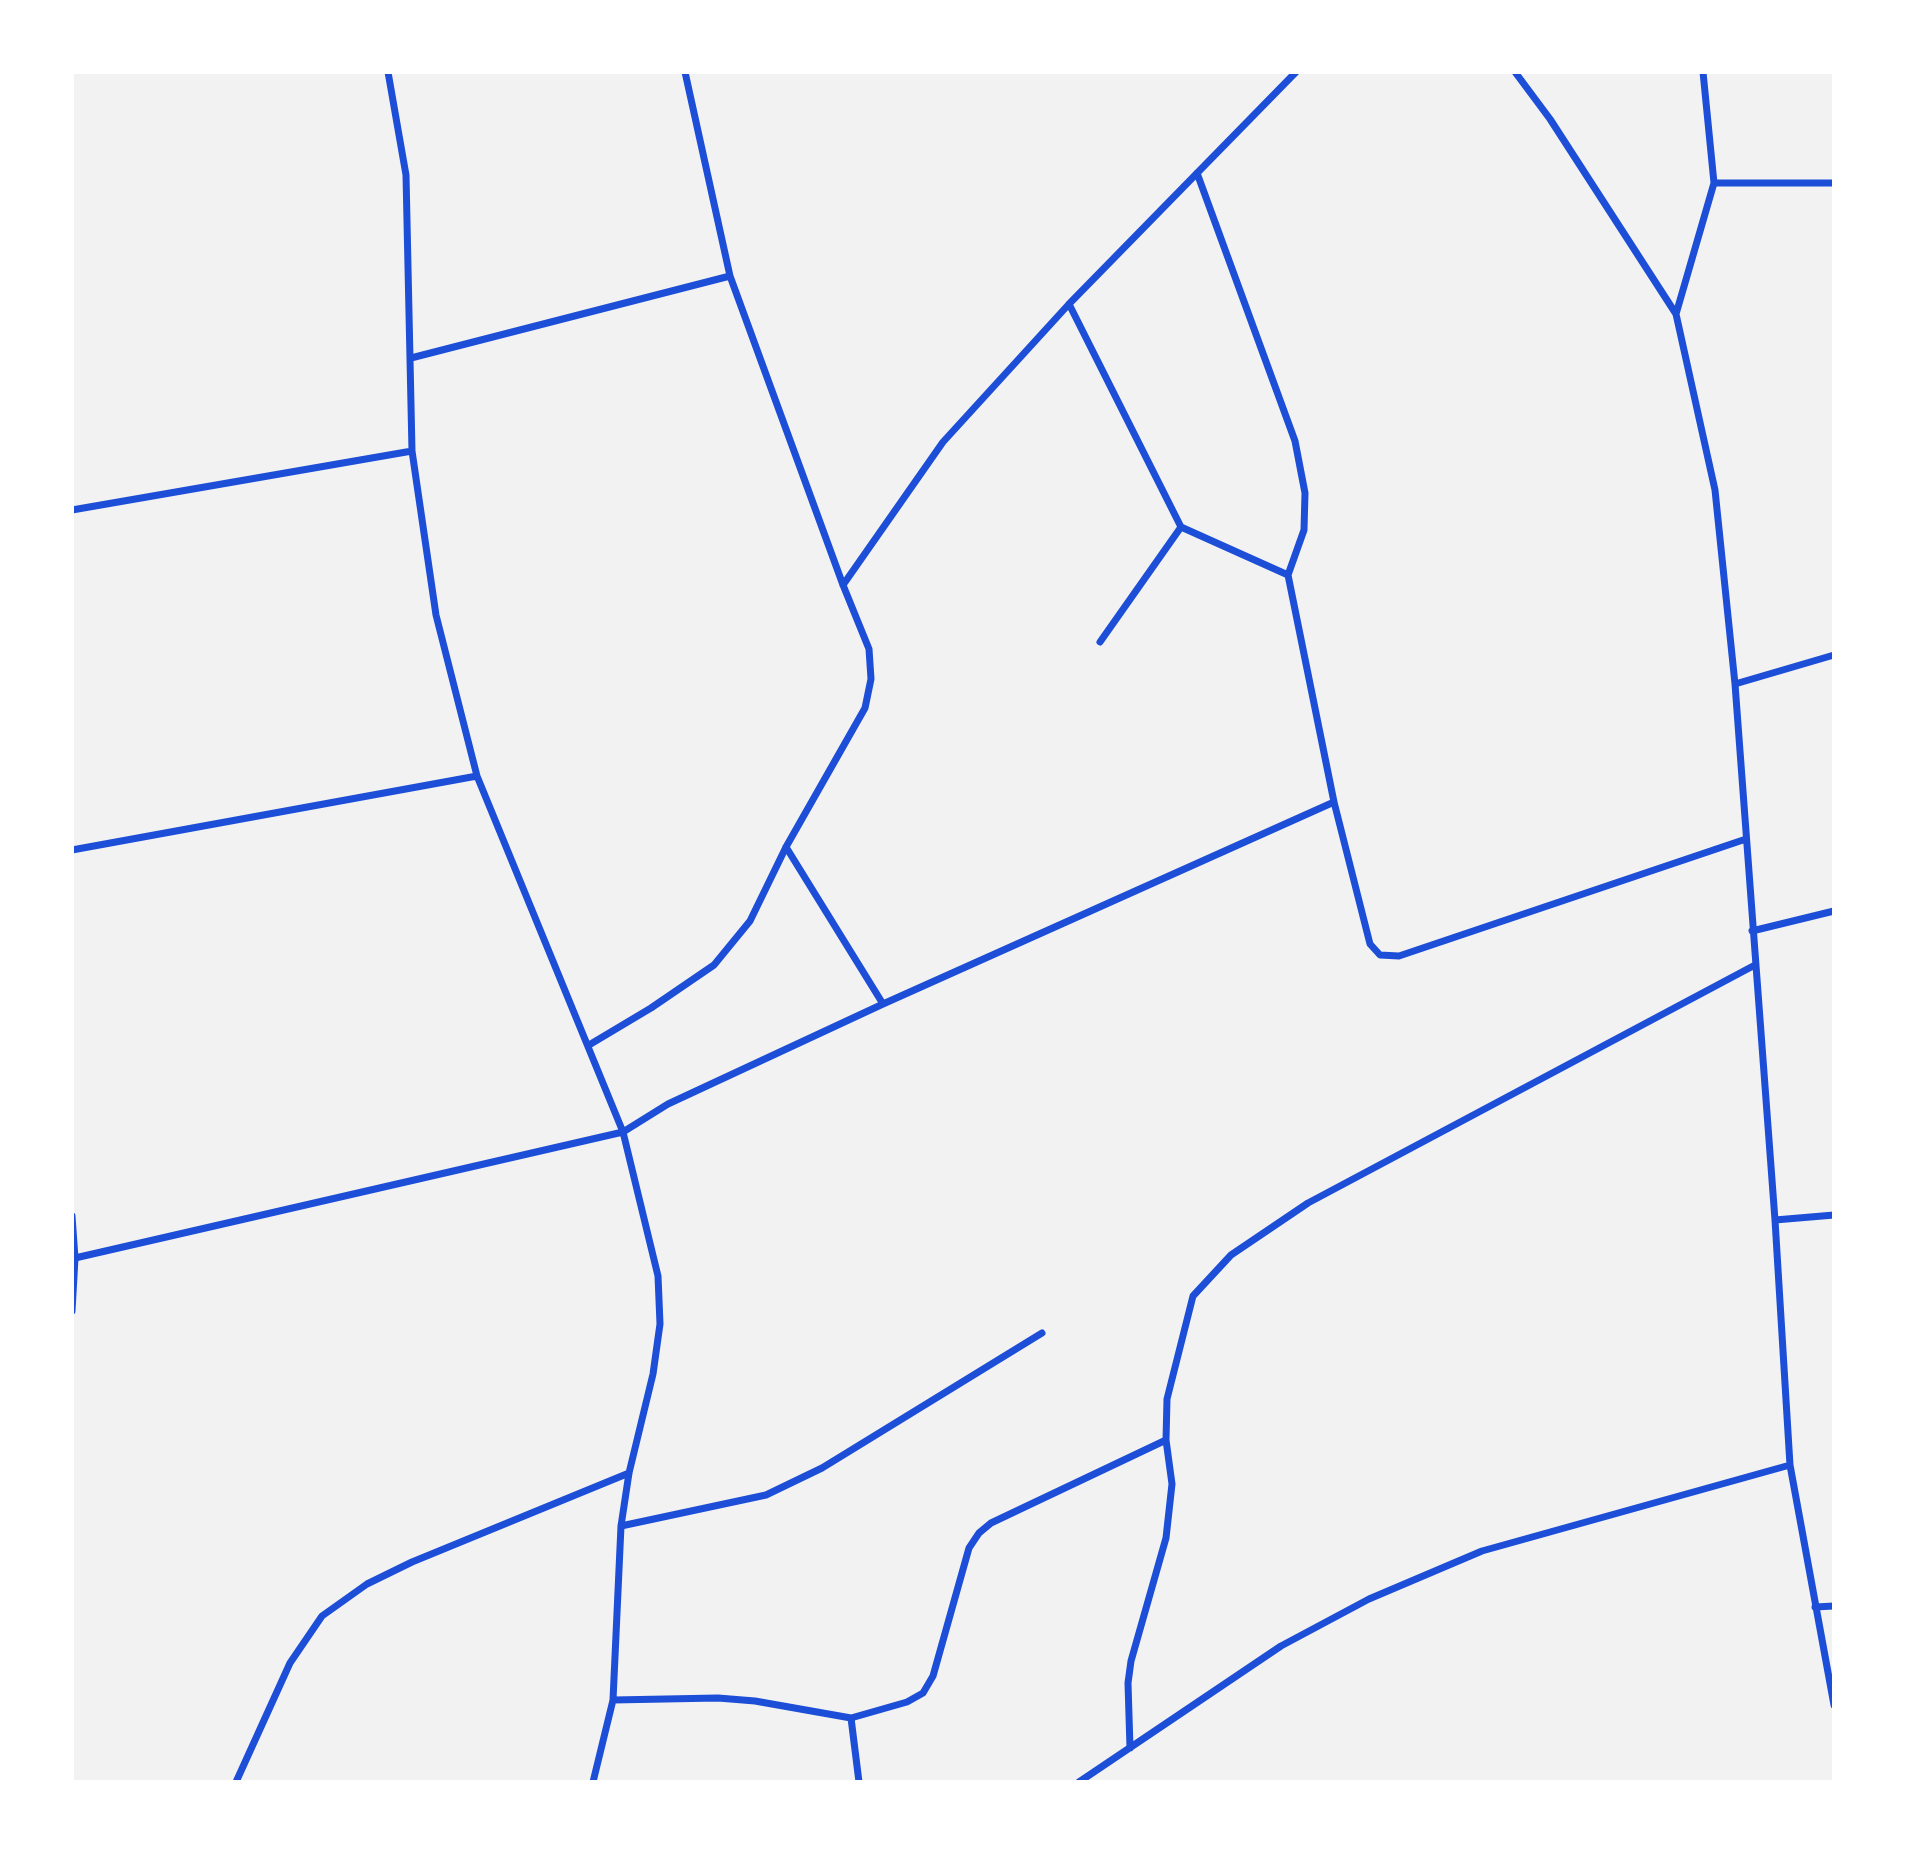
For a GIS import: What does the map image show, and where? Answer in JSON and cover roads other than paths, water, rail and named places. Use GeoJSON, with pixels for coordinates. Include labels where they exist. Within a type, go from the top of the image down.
{"type":"FeatureCollection","features":[{"type":"Feature","properties":{"kind":"street"},"geometry":{"type":"LineString","coordinates":[[388,72],[406,175],[412,451],[436,615],[477,776],[623,1132],[658,1276],[660,1324],[653,1374],[629,1474],[621,1526],[613,1700],[593,1782]]}},
{"type":"Feature","properties":{"kind":"street"},"geometry":{"type":"LineString","coordinates":[[589,1045],[651,1009],[714,965],[750,921],[786,847],[865,708],[871,679],[869,649],[730,275],[685,72]]}},
{"type":"Feature","properties":{"kind":"street"},"geometry":{"type":"LineString","coordinates":[[843,585],[943,442],[1069,304],[1296,72]]}},
{"type":"Feature","properties":{"kind":"street"},"geometry":{"type":"LineString","coordinates":[[1515,72],[1550,119],[1676,314],[1715,490],[1735,684],[1775,1220],[1790,1465],[1834,1705]]}},
{"type":"Feature","properties":{"kind":"street"},"geometry":{"type":"LineString","coordinates":[[1676,314],[1714,183],[1703,72]]}},
{"type":"Feature","properties":{"kind":"street"},"geometry":{"type":"LineString","coordinates":[[1197,173],[1295,442],[1305,493],[1304,530],[1287,575],[1334,802],[1370,944],[1380,955],[1399,956],[1746,839]]}},
{"type":"Feature","properties":{"kind":"street"},"geometry":{"type":"LineString","coordinates":[[1714,183],[1834,183]]}},
{"type":"Feature","properties":{"kind":"street"},"geometry":{"type":"LineString","coordinates":[[411,358],[730,275]]}},
{"type":"Feature","properties":{"kind":"street"},"geometry":{"type":"LineString","coordinates":[[1069,304],[1181,527],[1287,575]]}},
{"type":"Feature","properties":{"kind":"street"},"geometry":{"type":"LineString","coordinates":[[72,510],[412,451]]}},
{"type":"Feature","properties":{"kind":"street"},"geometry":{"type":"LineString","coordinates":[[1100,642],[1181,527]]}},
{"type":"Feature","properties":{"kind":"street"},"geometry":{"type":"LineString","coordinates":[[1735,684],[1834,655]]}},
{"type":"Feature","properties":{"kind":"street"},"geometry":{"type":"LineString","coordinates":[[72,850],[477,776]]}},
{"type":"Feature","properties":{"kind":"street"},"geometry":{"type":"LineString","coordinates":[[75,1258],[623,1132],[668,1104],[883,1004],[1334,802]]}},
{"type":"Feature","properties":{"kind":"street"},"geometry":{"type":"LineString","coordinates":[[786,847],[883,1004]]}},
{"type":"Feature","properties":{"kind":"street"},"geometry":{"type":"LineString","coordinates":[[1752,931],[1834,911]]}},
{"type":"Feature","properties":{"kind":"street"},"geometry":{"type":"LineString","coordinates":[[1130,1748],[1128,1683],[1131,1661],[1166,1538],[1172,1484],[1166,1440],[1167,1399],[1194,1296],[1231,1255],[1308,1203],[1755,965]]}},
{"type":"Feature","properties":{"kind":"street"},"geometry":{"type":"LineString","coordinates":[[1775,1220],[1834,1215]]}},
{"type":"Feature","properties":{"kind":"street"},"geometry":{"type":"LineString","coordinates":[[72,1216],[75,1258],[72,1311]]}},
{"type":"Feature","properties":{"kind":"street"},"geometry":{"type":"LineString","coordinates":[[621,1526],[766,1495],[822,1468],[1042,1333]]}},
{"type":"Feature","properties":{"kind":"street"},"geometry":{"type":"LineString","coordinates":[[613,1700],[718,1698],[755,1701],[851,1718],[907,1702],[923,1693],[933,1676],[969,1548],[979,1533],[991,1523],[1166,1440]]}},
{"type":"Feature","properties":{"kind":"street"},"geometry":{"type":"LineString","coordinates":[[1079,1782],[1282,1646],[1369,1599],[1482,1551],[1790,1465]]}},
{"type":"Feature","properties":{"kind":"street"},"geometry":{"type":"LineString","coordinates":[[236,1782],[290,1663],[323,1616],[368,1584],[412,1562],[629,1474]]}},
{"type":"Feature","properties":{"kind":"street"},"geometry":{"type":"LineString","coordinates":[[1815,1607],[1834,1606]]}},
{"type":"Feature","properties":{"kind":"street"},"geometry":{"type":"LineString","coordinates":[[851,1718],[859,1782]]}}]}
